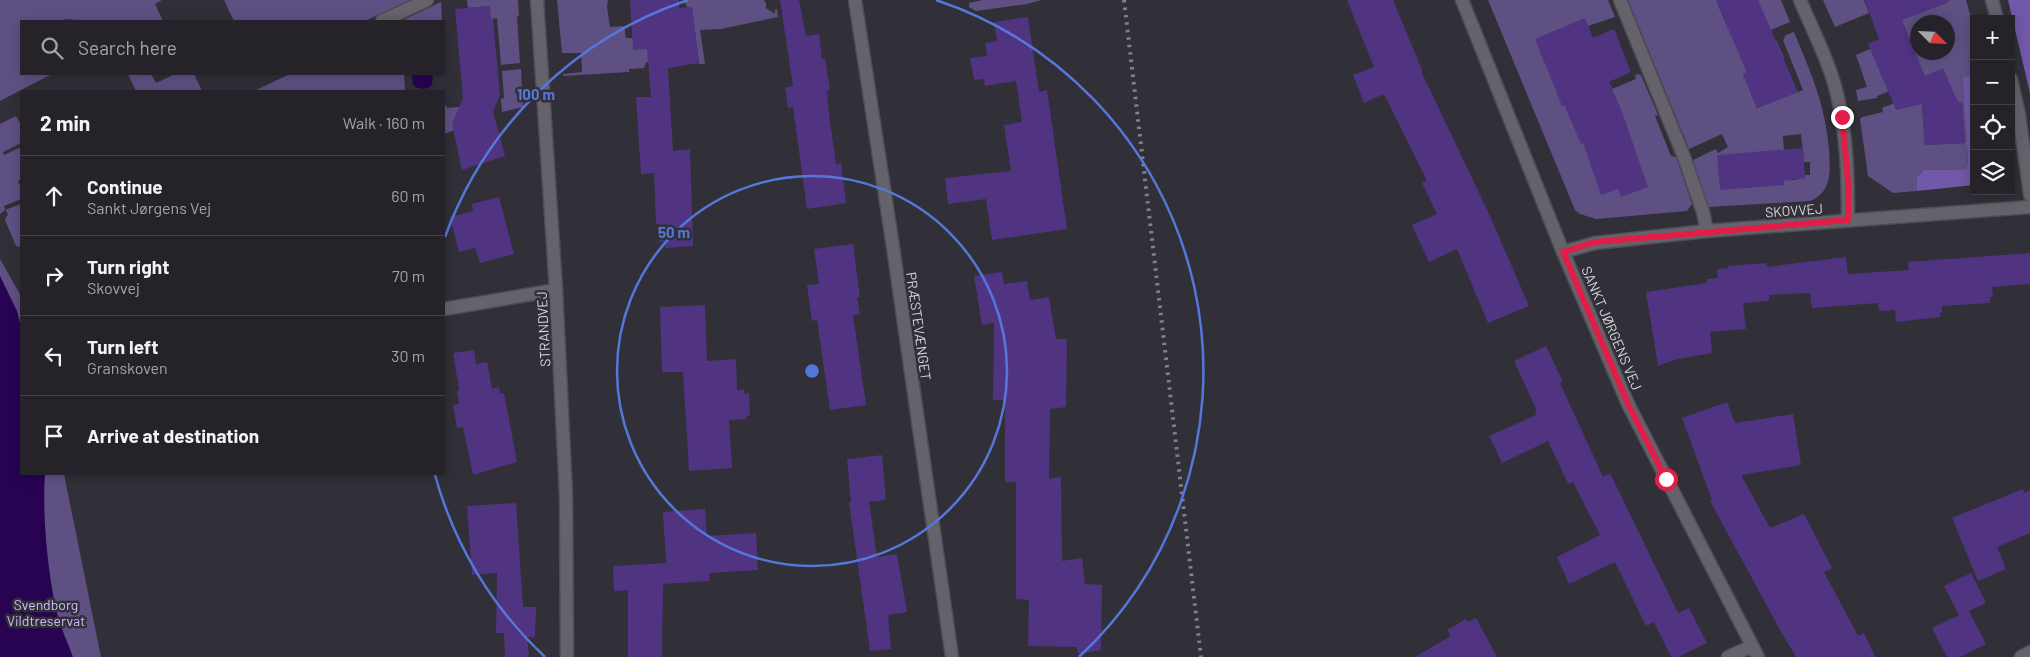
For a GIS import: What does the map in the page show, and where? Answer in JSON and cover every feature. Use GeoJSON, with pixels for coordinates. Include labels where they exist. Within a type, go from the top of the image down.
{"type":"FeatureCollection","features":[{"type":"Feature","properties":{"kind":"street"},"geometry":{"type":"LineString","coordinates":[[384,20],[426,0]]}},
{"type":"Feature","properties":{"kind":"street","name":"STRANDVEJ"},"geometry":{"type":"LineString","coordinates":[[537,0],[556,290],[566,495],[567,657]]}},
{"type":"Feature","properties":{"kind":"street","name":"PRÆSTEVÆNGET"},"geometry":{"type":"LineString","coordinates":[[855,0],[952,657]]}},
{"type":"Feature","properties":{"kind":"street","name":"SANKT JØRGENS VEJ"},"geometry":{"type":"LineString","coordinates":[[1462,0],[1563,252],[1628,404],[1755,652]]}},
{"type":"Feature","properties":{"kind":"street"},"geometry":{"type":"LineString","coordinates":[[1620,0],[1684,157],[1703,212],[1707,231]]}},
{"type":"Feature","properties":{"kind":"street"},"geometry":{"type":"LineString","coordinates":[[1800,0],[1828,64],[1837,93],[1842,117],[1848,182],[1848,220]]}},
{"type":"Feature","properties":{"kind":"street"},"geometry":{"type":"LineString","coordinates":[[1992,0],[1996,15]]}},
{"type":"Feature","properties":{"kind":"street"},"geometry":{"type":"LineString","coordinates":[[2015,96],[2030,195]]}},
{"type":"Feature","properties":{"kind":"street","name":"SKOVVEJ"},"geometry":{"type":"LineString","coordinates":[[1563,252],[1595,242],[1707,231],[2030,207]]}},
{"type":"Feature","properties":{"kind":"street"},"geometry":{"type":"LineString","coordinates":[[445,309],[556,290]]}},
{"type":"Feature","properties":{"kind":"street"},"geometry":{"type":"LineString","coordinates":[[1728,657],[1755,652]]}},
{"type":"Feature","properties":{"kind":"street"},"geometry":{"type":"LineString","coordinates":[[2021,657],[2030,652]]}},
{"type":"Feature","properties":{"kind":"green space"},"geometry":{"type":"Polygon","coordinates":[[[0,0],[162,0],[155,4],[163,20],[20,20],[20,75],[50,75],[0,101],[0,0]]]}},
{"type":"Feature","properties":{"kind":"green space"},"geometry":{"type":"Polygon","coordinates":[[[224,0],[410,0],[367,20],[234,20],[224,0]]]}},
{"type":"Feature","properties":{"kind":"green space"},"geometry":{"type":"Polygon","coordinates":[[[467,0],[518,0],[519,16],[517,16],[520,63],[501,65],[497,18],[491,19],[489,6],[468,8],[467,0]]]}},
{"type":"Feature","properties":{"kind":"green space"},"geometry":{"type":"Polygon","coordinates":[[[557,0],[608,0],[607,7],[610,27],[624,26],[626,38],[633,38],[649,49],[649,60],[644,68],[629,69],[629,72],[563,76],[563,74],[582,72],[581,53],[562,53],[557,0]]]}},
{"type":"Feature","properties":{"kind":"green space"},"geometry":{"type":"Polygon","coordinates":[[[683,0],[764,0],[766,8],[775,14],[777,9],[778,17],[721,29],[700,30],[705,64],[699,64],[692,8],[688,8],[683,0]]]}},
{"type":"Feature","properties":{"kind":"green space"},"geometry":{"type":"Polygon","coordinates":[[[983,0],[1042,0],[976,11],[969,7],[969,3],[983,0]]]}},
{"type":"Feature","properties":{"kind":"green space"},"geometry":{"type":"Polygon","coordinates":[[[1488,0],[1608,0],[1615,17],[1588,26],[1612,89],[1636,79],[1635,75],[1641,75],[1658,115],[1655,116],[1671,156],[1676,157],[1692,204],[1687,211],[1596,219],[1580,214],[1575,210],[1488,0]]]}},
{"type":"Feature","properties":{"kind":"green space"},"geometry":{"type":"Polygon","coordinates":[[[1628,0],[1723,0],[1717,3],[1732,37],[1758,0],[1781,0],[1790,22],[1752,38],[1756,49],[1776,40],[1784,58],[1743,74],[1757,108],[1803,90],[1783,40],[1786,35],[1794,32],[1821,103],[1827,133],[1829,179],[1823,192],[1810,201],[1708,207],[1693,160],[1716,149],[1718,153],[1728,147],[1722,134],[1689,149],[1628,0]],[[1801,134],[1783,136],[1784,151],[1758,181],[1784,185],[1783,180],[1805,178],[1805,175],[1810,175],[1810,162],[1804,162],[1801,134]]]}},
{"type":"Feature","properties":{"kind":"green space"},"geometry":{"type":"Polygon","coordinates":[[[1823,0],[1864,0],[1869,13],[1835,27],[1823,0]]]}},
{"type":"Feature","properties":{"kind":"green space"},"geometry":{"type":"Polygon","coordinates":[[[1945,0],[1966,0],[1970,15],[1970,76],[1964,77],[1968,162],[1966,169],[1924,170],[1917,177],[1917,191],[1893,193],[1868,176],[1860,119],[1883,112],[1882,108],[1905,99],[1900,87],[1877,96],[1877,98],[1858,101],[1856,90],[1867,87],[1856,55],[1870,49],[1900,20],[1910,16],[1910,60],[1955,60],[1955,15],[1914,15],[1946,3],[1945,0]],[[1962,102],[1922,105],[1925,145],[1965,143],[1962,102]]]}},
{"type":"Feature","properties":{"kind":"green space"},"geometry":{"type":"Polygon","coordinates":[[[441,2],[442,20],[403,20],[441,2]]]}},
{"type":"Feature","properties":{"kind":"green space"},"geometry":{"type":"Polygon","coordinates":[[[521,69],[523,107],[502,112],[501,99],[504,98],[502,71],[521,69]]]}},
{"type":"Feature","properties":{"kind":"green space"},"geometry":{"type":"Polygon","coordinates":[[[128,75],[152,75],[156,83],[173,75],[194,75],[202,90],[136,90],[128,75]]]}},
{"type":"Feature","properties":{"kind":"green space"},"geometry":{"type":"Polygon","coordinates":[[[288,75],[404,75],[405,90],[256,90],[288,75]]]}},
{"type":"Feature","properties":{"kind":"green space"},"geometry":{"type":"Polygon","coordinates":[[[489,104],[490,117],[445,134],[445,106],[447,108],[489,104]]]}},
{"type":"Feature","properties":{"kind":"green space"},"geometry":{"type":"Polygon","coordinates":[[[16,116],[20,123],[20,144],[3,152],[4,155],[20,147],[20,180],[18,181],[20,185],[20,199],[4,206],[5,210],[0,214],[0,124],[16,116]]]}},
{"type":"Feature","properties":{"kind":"green space"},"geometry":{"type":"Polygon","coordinates":[[[20,204],[20,246],[16,246],[5,220],[8,214],[5,210],[20,204]]]}},
{"type":"Feature","properties":{"kind":"green space","name":"Svendborg Vildtreservat"},"geometry":{"type":"Polygon","coordinates":[[[0,259],[20,294],[20,475],[64,475],[101,657],[0,657],[0,259]]]}},
{"type":"Feature","properties":{"kind":"shaded area"},"geometry":{"type":"Polygon","coordinates":[[[2008,0],[2030,0],[2030,93],[2015,30],[2015,15],[2012,15],[2008,0]]]}},
{"type":"Feature","properties":{"kind":"shaded area"},"geometry":{"type":"Polygon","coordinates":[[[412,75],[433,75],[430,87],[420,89],[413,85],[412,75]]]}},
{"type":"Feature","properties":{"kind":"shaded area"},"geometry":{"type":"Polygon","coordinates":[[[1970,76],[1970,185],[1917,191],[1917,177],[1924,170],[1966,169],[1968,162],[1963,77],[1970,76]]]}},
{"type":"Feature","properties":{"kind":"shaded area","name":"Svendborg Vildtreservat"},"geometry":{"type":"Polygon","coordinates":[[[0,276],[17,311],[20,323],[20,475],[45,475],[45,527],[51,584],[58,617],[73,657],[0,657],[0,276]]]}},
{"type":"Feature","properties":{"kind":"building"},"geometry":{"type":"Polygon","coordinates":[[[630,0],[679,0],[679,8],[692,7],[699,63],[668,68],[673,151],[690,149],[693,246],[665,248],[665,242],[659,242],[658,223],[656,224],[654,173],[641,174],[636,97],[651,97],[647,49],[633,50],[630,0]]]}},
{"type":"Feature","properties":{"kind":"building"},"geometry":{"type":"Polygon","coordinates":[[[780,0],[799,0],[806,36],[819,34],[822,59],[825,59],[830,90],[827,91],[836,164],[841,163],[846,203],[807,209],[793,107],[788,108],[785,88],[793,86],[780,0]]]}},
{"type":"Feature","properties":{"kind":"building"},"geometry":{"type":"Polygon","coordinates":[[[1347,0],[1393,0],[1421,71],[1490,216],[1529,306],[1488,323],[1457,249],[1429,262],[1412,225],[1437,214],[1422,183],[1427,181],[1384,94],[1364,103],[1353,75],[1374,67],[1347,0]]]}},
{"type":"Feature","properties":{"kind":"building"},"geometry":{"type":"Polygon","coordinates":[[[1716,0],[1758,0],[1798,92],[1757,108],[1743,74],[1747,73],[1716,0]]]}},
{"type":"Feature","properties":{"kind":"building"},"geometry":{"type":"Polygon","coordinates":[[[1865,0],[1949,0],[1949,2],[1915,15],[1910,15],[1910,17],[1902,20],[1910,39],[1910,60],[1918,60],[1925,76],[1943,68],[1958,102],[1962,102],[1965,143],[1925,145],[1922,104],[1896,110],[1868,44],[1879,39],[1865,0]]]}},
{"type":"Feature","properties":{"kind":"building"},"geometry":{"type":"Polygon","coordinates":[[[490,6],[491,19],[493,19],[500,95],[493,111],[505,156],[462,170],[452,124],[463,98],[455,9],[490,6]]]}},
{"type":"Feature","properties":{"kind":"building"},"geometry":{"type":"Polygon","coordinates":[[[1028,17],[1039,92],[1047,90],[1067,229],[992,240],[986,199],[948,204],[945,178],[1011,171],[1004,125],[1022,122],[1016,81],[985,86],[984,79],[974,80],[970,58],[987,56],[985,43],[997,41],[994,22],[1028,17]]]}},
{"type":"Feature","properties":{"kind":"building"},"geometry":{"type":"Polygon","coordinates":[[[1585,18],[1593,38],[1614,29],[1631,72],[1609,82],[1621,109],[1648,187],[1621,197],[1618,189],[1601,195],[1583,143],[1581,144],[1564,105],[1562,106],[1535,39],[1585,18]]]}},
{"type":"Feature","properties":{"kind":"building"},"geometry":{"type":"Polygon","coordinates":[[[1803,148],[1805,178],[1783,181],[1784,185],[1720,190],[1717,155],[1803,148]]]}},
{"type":"Feature","properties":{"kind":"building"},"geometry":{"type":"Polygon","coordinates":[[[499,197],[514,254],[480,263],[475,248],[459,252],[450,217],[473,211],[472,204],[499,197]]]}},
{"type":"Feature","properties":{"kind":"building"},"geometry":{"type":"Polygon","coordinates":[[[853,244],[860,297],[857,297],[860,314],[853,315],[866,405],[830,410],[817,320],[812,321],[807,285],[819,284],[814,249],[853,244]]]}},
{"type":"Feature","properties":{"kind":"building"},"geometry":{"type":"Polygon","coordinates":[[[2030,253],[2030,284],[1992,287],[1993,297],[1990,297],[1990,303],[1942,306],[1940,317],[1896,322],[1895,310],[1879,311],[1878,303],[1812,308],[1810,293],[1769,295],[1769,301],[1743,303],[1746,329],[1710,332],[1712,353],[1677,359],[1658,366],[1646,292],[1707,283],[1707,279],[1718,278],[1717,269],[1728,268],[1728,266],[1766,263],[1767,267],[1846,257],[1848,274],[1909,270],[1908,262],[2030,253]]]}},
{"type":"Feature","properties":{"kind":"building"},"geometry":{"type":"Polygon","coordinates":[[[1002,272],[1004,284],[1027,281],[1030,300],[1049,297],[1056,339],[1067,339],[1066,407],[1050,409],[1049,479],[1061,477],[1062,561],[1082,558],[1085,584],[1102,585],[1101,650],[1078,654],[1077,647],[1028,646],[1029,600],[1016,599],[1016,482],[1005,482],[1005,400],[993,400],[994,323],[982,325],[974,276],[1002,272]]]}},
{"type":"Feature","properties":{"kind":"building"},"geometry":{"type":"Polygon","coordinates":[[[705,305],[707,361],[736,359],[737,390],[744,390],[744,394],[749,393],[750,415],[746,416],[746,419],[729,420],[732,468],[689,471],[683,372],[662,372],[660,307],[705,305]]]}},
{"type":"Feature","properties":{"kind":"building"},"geometry":{"type":"Polygon","coordinates":[[[1546,346],[1563,382],[1560,383],[1603,477],[1610,473],[1678,613],[1689,608],[1707,643],[1678,657],[1671,657],[1654,622],[1646,626],[1615,562],[1569,584],[1557,557],[1600,535],[1573,482],[1568,484],[1548,441],[1502,463],[1489,436],[1536,415],[1535,412],[1537,411],[1514,361],[1546,346]]]}},
{"type":"Feature","properties":{"kind":"building"},"geometry":{"type":"Polygon","coordinates":[[[474,350],[476,364],[487,362],[492,389],[499,387],[500,394],[504,393],[517,462],[473,475],[463,427],[457,428],[453,405],[459,404],[457,392],[459,389],[453,353],[474,350]]]}},
{"type":"Feature","properties":{"kind":"building"},"geometry":{"type":"Polygon","coordinates":[[[1727,402],[1735,423],[1793,414],[1801,465],[1741,475],[1770,528],[1804,514],[1832,568],[1824,572],[1858,636],[1864,633],[1875,657],[1796,657],[1779,628],[1710,501],[1712,500],[1682,418],[1727,402]]]}},
{"type":"Feature","properties":{"kind":"building"},"geometry":{"type":"Polygon","coordinates":[[[882,455],[886,500],[869,502],[877,557],[897,554],[907,612],[888,615],[891,649],[870,651],[849,502],[851,502],[847,459],[882,455]]]}},
{"type":"Feature","properties":{"kind":"building"},"geometry":{"type":"Polygon","coordinates":[[[2023,489],[2024,493],[2030,490],[2030,533],[1997,547],[2006,569],[1978,581],[1952,518],[2023,489]]]}},
{"type":"Feature","properties":{"kind":"building"},"geometry":{"type":"Polygon","coordinates":[[[516,503],[523,607],[536,607],[535,637],[527,637],[529,657],[505,657],[504,633],[496,633],[497,573],[472,575],[467,506],[516,503]]]}},
{"type":"Feature","properties":{"kind":"building"},"geometry":{"type":"Polygon","coordinates":[[[705,509],[707,536],[756,533],[758,570],[709,573],[710,581],[663,584],[662,657],[628,657],[628,590],[614,591],[613,566],[666,563],[663,512],[705,509]]]}},
{"type":"Feature","properties":{"kind":"building"},"geometry":{"type":"Polygon","coordinates":[[[1971,573],[1986,603],[1969,611],[1986,644],[1960,657],[1947,657],[1932,628],[1959,615],[1944,586],[1971,573]]]}},
{"type":"Feature","properties":{"kind":"building"},"geometry":{"type":"Polygon","coordinates":[[[1476,618],[1497,657],[1415,657],[1451,636],[1447,630],[1466,619],[1468,622],[1476,618]]]}},
{"type":"Feature","properties":{"kind":"railway"},"geometry":{"type":"LineString","coordinates":[[1124,0],[1201,657]]}},
{"type":"Feature","properties":{"kind":"route"},"geometry":{"type":"LineString","coordinates":[[1666,479],[1628,404],[1563,252],[1595,242],[1848,220],[1848,182],[1842,117]]}}]}
